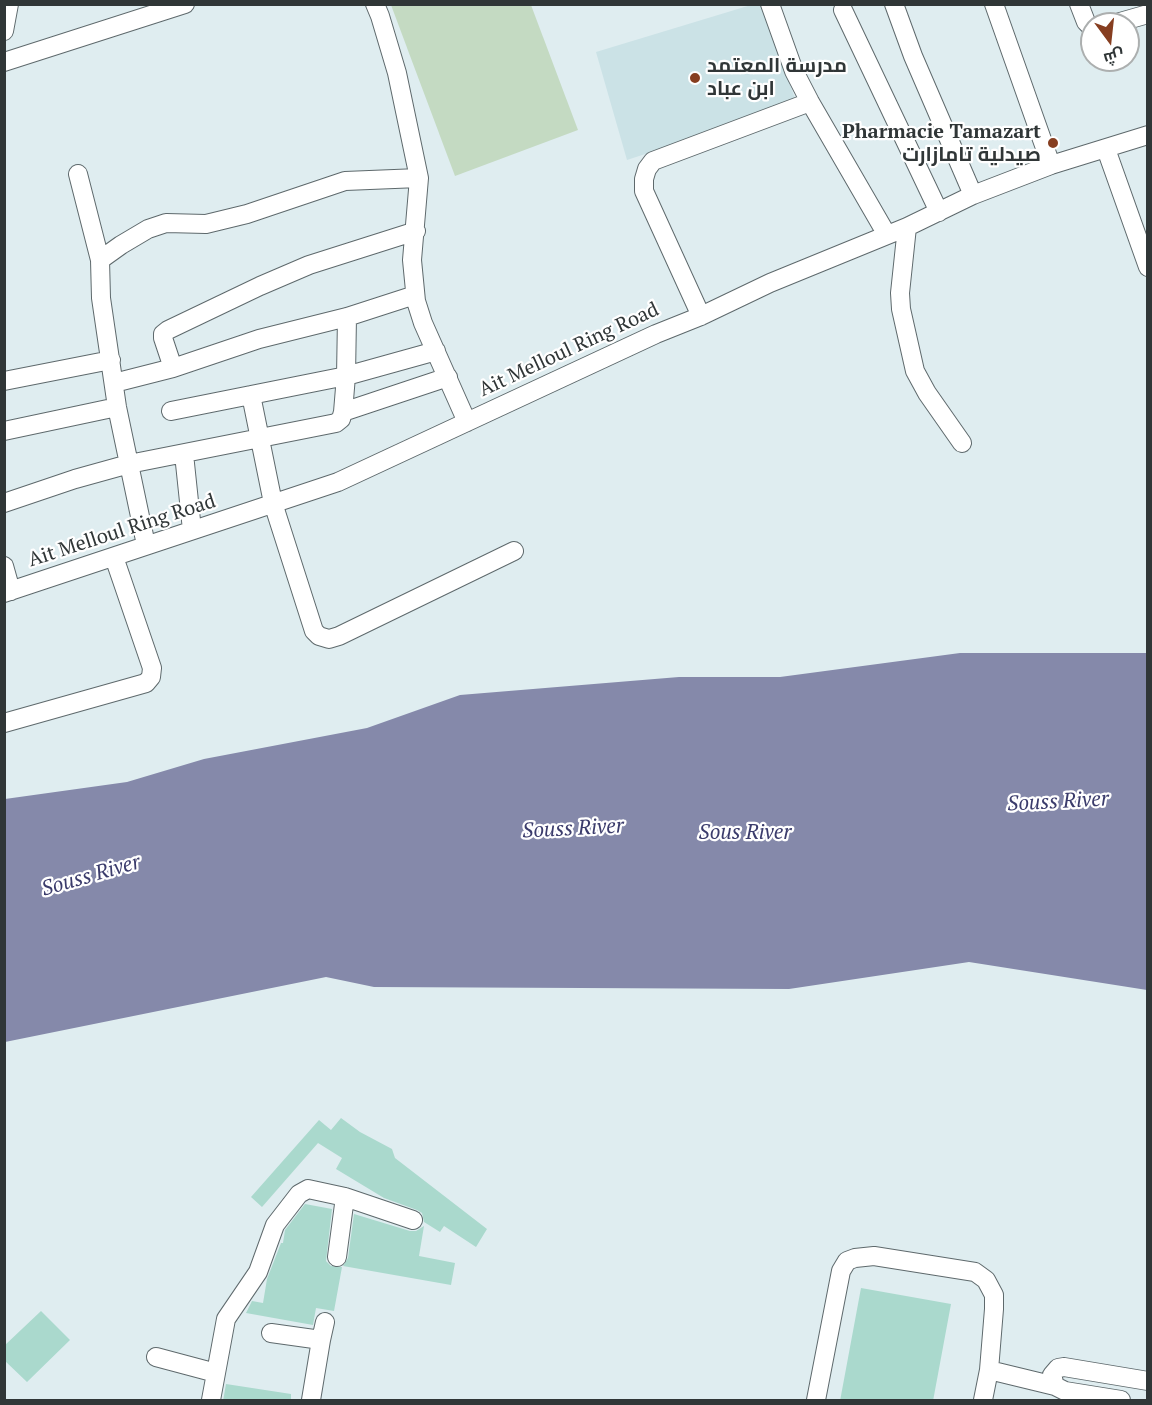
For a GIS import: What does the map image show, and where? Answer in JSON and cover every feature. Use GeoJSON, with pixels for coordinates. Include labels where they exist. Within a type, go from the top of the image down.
{"type":"FeatureCollection","features":[{"type":"Feature","properties":{"kind":"street"},"geometry":{"type":"LineString","coordinates":[[4,31],[9,4]]}},
{"type":"Feature","properties":{"kind":"street"},"geometry":{"type":"LineString","coordinates":[[4,62],[185,4]]}},
{"type":"Feature","properties":{"kind":"street"},"geometry":{"type":"LineString","coordinates":[[375,4],[397,74],[419,178],[412,260],[415,295],[423,323],[467,422]]}},
{"type":"Feature","properties":{"kind":"street"},"geometry":{"type":"LineString","coordinates":[[770,4],[794,71],[887,235]]}},
{"type":"Feature","properties":{"kind":"street"},"geometry":{"type":"LineString","coordinates":[[894,4],[973,195]]}},
{"type":"Feature","properties":{"kind":"street"},"geometry":{"type":"LineString","coordinates":[[994,4],[1051,165]]}},
{"type":"Feature","properties":{"kind":"street"},"geometry":{"type":"LineString","coordinates":[[843,10],[939,212]]}},
{"type":"Feature","properties":{"kind":"street"},"geometry":{"type":"LineString","coordinates":[[701,316],[644,191],[646,169],[653,161],[810,102]]}},
{"type":"Feature","properties":{"kind":"street","name":"Ait Melloul Ring Road"},"geometry":{"type":"LineString","coordinates":[[8,592],[338,482],[656,334],[701,316],[770,283],[906,227],[973,195],[1051,165],[1106,150],[1148,135]]}},
{"type":"Feature","properties":{"kind":"street"},"geometry":{"type":"LineString","coordinates":[[1106,150],[1148,267]]}},
{"type":"Feature","properties":{"kind":"street"},"geometry":{"type":"LineString","coordinates":[[78,174],[100,260],[101,298],[117,407],[146,545]]}},
{"type":"Feature","properties":{"kind":"street"},"geometry":{"type":"LineString","coordinates":[[100,260],[139,234],[166,223],[206,224],[247,214],[345,181],[419,178]]}},
{"type":"Feature","properties":{"kind":"street"},"geometry":{"type":"LineString","coordinates":[[906,227],[900,293],[901,309],[915,371],[927,393],[962,443]]}},
{"type":"Feature","properties":{"kind":"street"},"geometry":{"type":"LineString","coordinates":[[173,368],[163,338],[163,334],[168,330],[309,265],[416,231]]}},
{"type":"Feature","properties":{"kind":"street"},"geometry":{"type":"LineString","coordinates":[[114,383],[173,368],[260,339],[347,317],[415,295]]}},
{"type":"Feature","properties":{"kind":"street"},"geometry":{"type":"LineString","coordinates":[[4,502],[129,464],[336,423],[341,419],[343,412],[347,317]]}},
{"type":"Feature","properties":{"kind":"street"},"geometry":{"type":"LineString","coordinates":[[171,411],[346,376],[436,351]]}},
{"type":"Feature","properties":{"kind":"street"},"geometry":{"type":"LineString","coordinates":[[4,381],[111,360]]}},
{"type":"Feature","properties":{"kind":"street"},"geometry":{"type":"LineString","coordinates":[[343,412],[448,377]]}},
{"type":"Feature","properties":{"kind":"street"},"geometry":{"type":"LineString","coordinates":[[251,394],[273,503],[314,632],[319,636],[329,639],[339,636],[514,551]]}},
{"type":"Feature","properties":{"kind":"street"},"geometry":{"type":"LineString","coordinates":[[4,431],[117,407]]}},
{"type":"Feature","properties":{"kind":"street"},"geometry":{"type":"LineString","coordinates":[[184,454],[192,530]]}},
{"type":"Feature","properties":{"kind":"street"},"geometry":{"type":"LineString","coordinates":[[4,723],[146,683],[151,676],[152,668],[114,557]]}},
{"type":"Feature","properties":{"kind":"street"},"geometry":{"type":"LineString","coordinates":[[4,566],[8,592]]}},
{"type":"Feature","properties":{"kind":"street"},"geometry":{"type":"LineString","coordinates":[[211,1401],[226,1319],[258,1272],[275,1225],[299,1194],[308,1189],[345,1197],[413,1220]]}},
{"type":"Feature","properties":{"kind":"street"},"geometry":{"type":"LineString","coordinates":[[337,1257],[345,1197]]}},
{"type":"Feature","properties":{"kind":"street"},"geometry":{"type":"LineString","coordinates":[[816,1401],[841,1271],[847,1262],[855,1258],[874,1256],[975,1272],[986,1280],[994,1295],[989,1370],[983,1401]]}},
{"type":"Feature","properties":{"kind":"street"},"geometry":{"type":"LineString","coordinates":[[311,1401],[325,1322]]}},
{"type":"Feature","properties":{"kind":"street"},"geometry":{"type":"LineString","coordinates":[[271,1333],[321,1340]]}},
{"type":"Feature","properties":{"kind":"street"},"geometry":{"type":"LineString","coordinates":[[156,1358],[216,1373]]}},
{"type":"Feature","properties":{"kind":"street"},"geometry":{"type":"LineString","coordinates":[[1055,1386],[1052,1380],[1054,1371],[1064,1368],[1148,1381]]}},
{"type":"Feature","properties":{"kind":"street"},"geometry":{"type":"LineString","coordinates":[[989,1370],[1055,1386],[1065,1391],[1121,1401]]}},
{"type":"Feature","properties":{"kind":"shaded area","name":"مدرسة المعتمد ابن عباد"},"geometry":{"type":"Polygon","coordinates":[[[751,5],[761,5],[797,104],[627,160],[596,52],[751,5]]]}},
{"type":"Feature","properties":{"kind":"green space"},"geometry":{"type":"Polygon","coordinates":[[[391,5],[531,5],[578,130],[455,176],[391,5]]]}},
{"type":"Feature","properties":{"kind":"water","name":"Sous River"},"geometry":{"type":"Polygon","coordinates":[[[960,653],[1147,653],[1147,990],[969,962],[789,989],[374,987],[326,977],[5,1042],[5,799],[127,782],[204,759],[367,728],[460,695],[679,677],[780,677],[960,653]]]}},
{"type":"Feature","properties":{"kind":"building"},"geometry":{"type":"Polygon","coordinates":[[[341,1118],[360,1132],[392,1149],[395,1158],[487,1229],[476,1247],[444,1226],[440,1232],[424,1222],[422,1213],[384,1198],[336,1169],[342,1158],[318,1143],[262,1207],[251,1197],[319,1120],[331,1130],[341,1118]]]}},
{"type":"Feature","properties":{"kind":"building"},"geometry":{"type":"Polygon","coordinates":[[[305,1204],[332,1209],[326,1261],[331,1266],[342,1267],[334,1311],[316,1308],[313,1325],[246,1313],[252,1301],[263,1303],[267,1279],[281,1243],[283,1243],[285,1230],[305,1204]]]}},
{"type":"Feature","properties":{"kind":"building"},"geometry":{"type":"Polygon","coordinates":[[[354,1214],[410,1231],[416,1231],[424,1226],[419,1256],[455,1263],[451,1285],[343,1266],[348,1258],[354,1214]]]}},
{"type":"Feature","properties":{"kind":"building"},"geometry":{"type":"Polygon","coordinates":[[[861,1288],[951,1304],[933,1401],[840,1401],[861,1288]]]}},
{"type":"Feature","properties":{"kind":"building"},"geometry":{"type":"Polygon","coordinates":[[[41,1311],[70,1340],[27,1382],[4,1360],[4,1346],[41,1311]]]}},
{"type":"Feature","properties":{"kind":"building"},"geometry":{"type":"Polygon","coordinates":[[[226,1384],[291,1394],[291,1401],[223,1401],[226,1384]]]}},
{"type":"Feature","properties":{"kind":"place","name":"مدرسة المعتمد ابن عباد"},"geometry":{"type":"Point","coordinates":[695,78]}},
{"type":"Feature","properties":{"kind":"place","name":"Pharmacie Tamazart صيدلية تامازارت"},"geometry":{"type":"Point","coordinates":[1053,143]}},
{"type":"Feature","properties":{"kind":"water label","name":"Souss River"},"geometry":{"type":"Point","coordinates":[1058,802]}},
{"type":"Feature","properties":{"kind":"water label","name":"Souss River"},"geometry":{"type":"Point","coordinates":[573,829]}},
{"type":"Feature","properties":{"kind":"water label","name":"Souss River"},"geometry":{"type":"Point","coordinates":[91,876]}}]}
